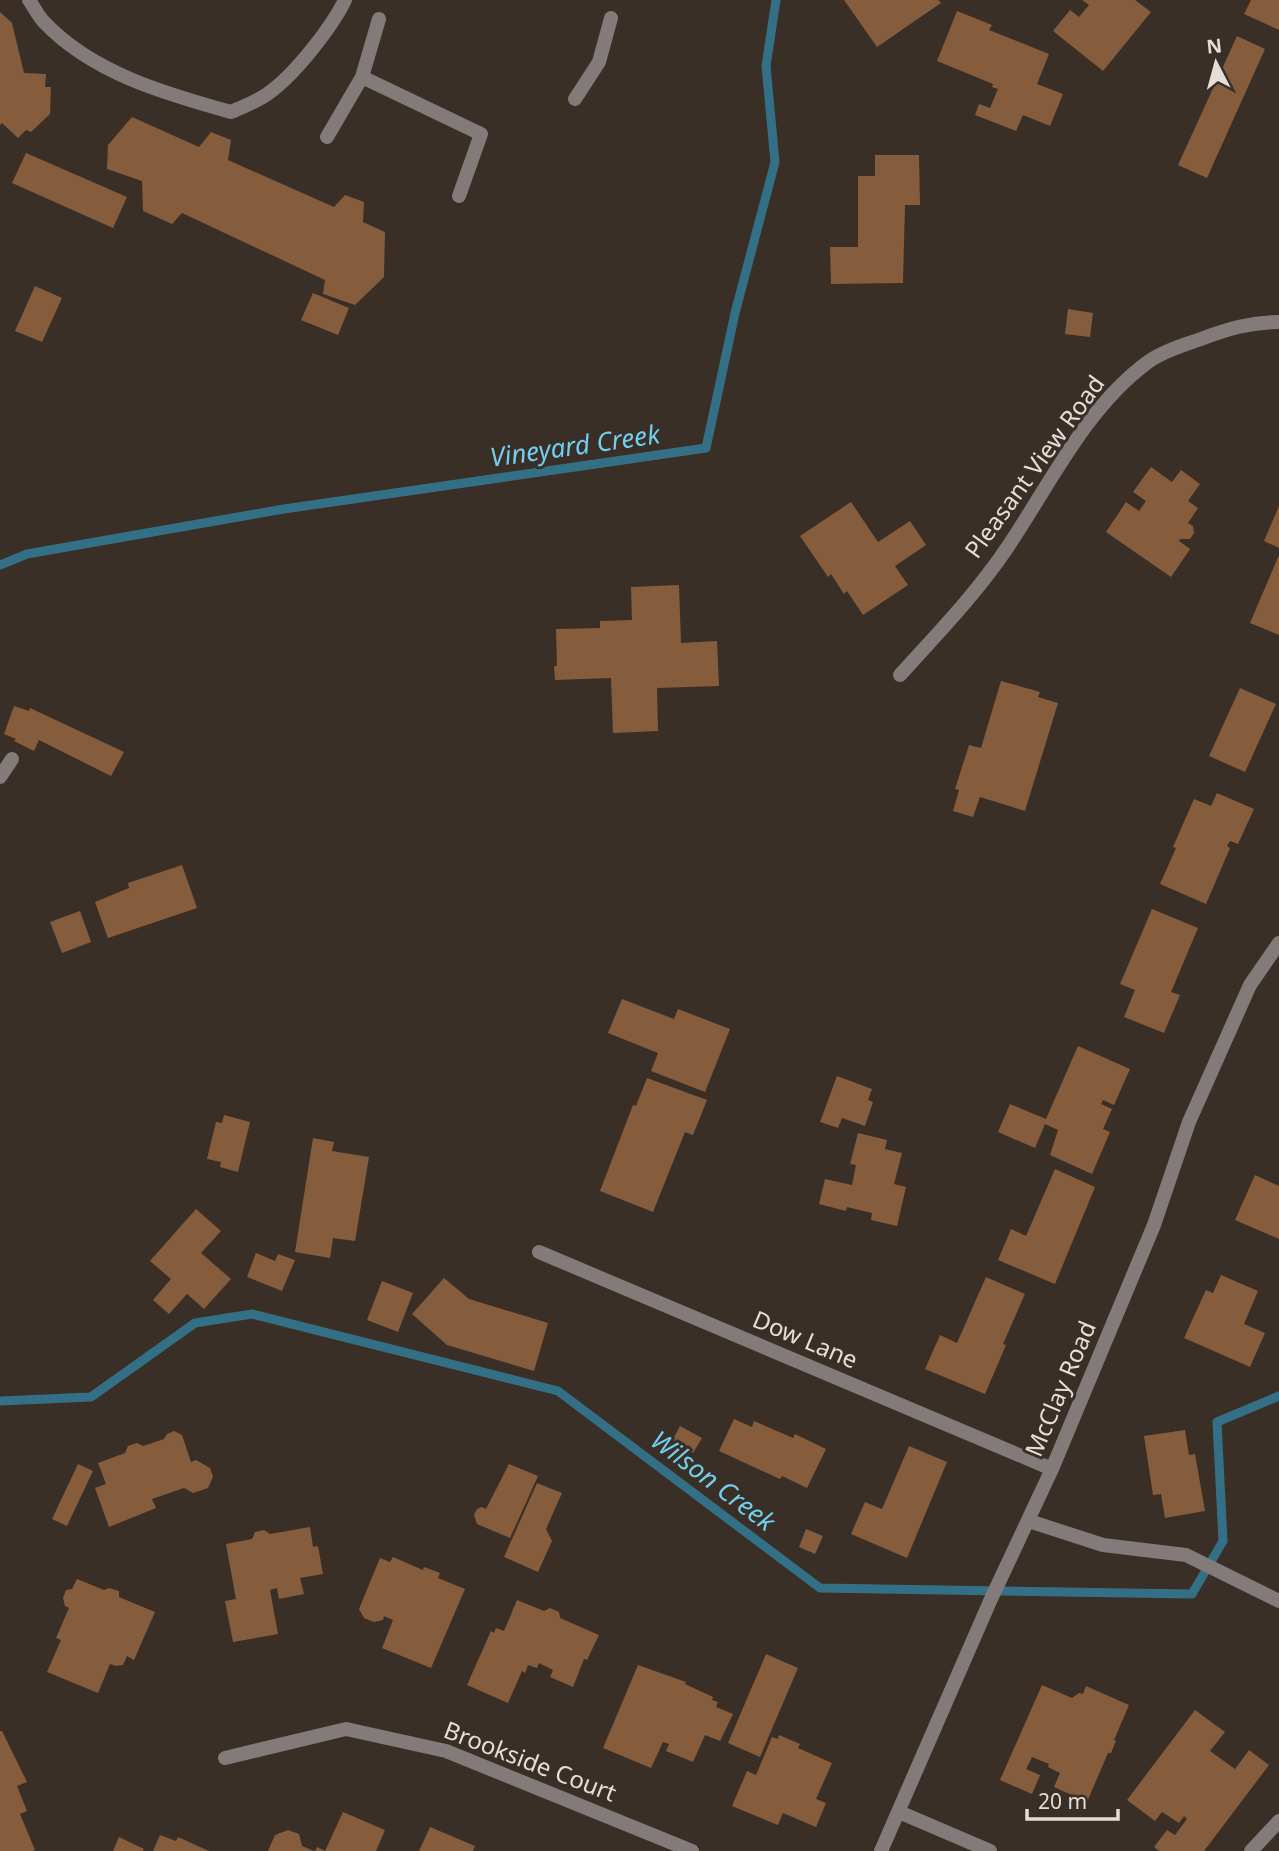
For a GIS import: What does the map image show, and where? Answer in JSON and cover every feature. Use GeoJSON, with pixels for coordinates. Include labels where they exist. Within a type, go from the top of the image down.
{"type":"FeatureCollection","features":[{"type":"Feature","properties":{"kind":"street"},"geometry":{"type":"LineString","coordinates":[[29,0],[44,22],[93,61],[186,99],[231,112],[270,93],[303,59],[336,18],[345,0]]}},
{"type":"Feature","properties":{"kind":"street"},"geometry":{"type":"LineString","coordinates":[[575,99],[599,62],[611,18]]}},
{"type":"Feature","properties":{"kind":"street"},"geometry":{"type":"LineString","coordinates":[[327,138],[362,78],[379,19]]}},
{"type":"Feature","properties":{"kind":"street"},"geometry":{"type":"LineString","coordinates":[[362,78],[481,134],[459,196]]}},
{"type":"Feature","properties":{"kind":"street","name":"Pleasant View Road"},"geometry":{"type":"LineString","coordinates":[[900,675],[955,615],[1006,551],[1094,415],[1123,382],[1150,360],[1182,346],[1235,326],[1279,323]]}},
{"type":"Feature","properties":{"kind":"street"},"geometry":{"type":"LineString","coordinates":[[0,777],[12,760]]}},
{"type":"Feature","properties":{"kind":"street","name":"McClay Road"},"geometry":{"type":"LineString","coordinates":[[881,1851],[991,1600],[1052,1469],[1154,1225],[1189,1122],[1250,985],[1279,943]]}},
{"type":"Feature","properties":{"kind":"street","name":"Dow Lane"},"geometry":{"type":"LineString","coordinates":[[539,1252],[1052,1469]]}},
{"type":"Feature","properties":{"kind":"street"},"geometry":{"type":"LineString","coordinates":[[1029,1521],[1103,1545],[1186,1555],[1279,1601]]}},
{"type":"Feature","properties":{"kind":"street","name":"Brookside Court"},"geometry":{"type":"LineString","coordinates":[[225,1758],[346,1729],[446,1751],[692,1851]]}},
{"type":"Feature","properties":{"kind":"street"},"geometry":{"type":"LineString","coordinates":[[899,1812],[990,1851]]}},
{"type":"Feature","properties":{"kind":"street"},"geometry":{"type":"LineString","coordinates":[[1251,1851],[1279,1821]]}},
{"type":"Feature","properties":{"kind":"building"},"geometry":{"type":"Polygon","coordinates":[[[844,0],[938,0],[941,3],[877,47],[844,0]]]}},
{"type":"Feature","properties":{"kind":"building"},"geometry":{"type":"Polygon","coordinates":[[[1082,0],[1135,0],[1151,12],[1103,71],[1053,31],[1070,10],[1079,17],[1089,5],[1082,0]]]}},
{"type":"Feature","properties":{"kind":"building"},"geometry":{"type":"Polygon","coordinates":[[[1251,0],[1279,0],[1279,30],[1244,14],[1251,0]]]}},
{"type":"Feature","properties":{"kind":"building"},"geometry":{"type":"Polygon","coordinates":[[[957,11],[992,25],[989,30],[1049,54],[1037,84],[1063,94],[1050,126],[1023,115],[1016,131],[975,115],[979,104],[990,108],[998,89],[992,87],[993,84],[937,61],[957,11]]]}},
{"type":"Feature","properties":{"kind":"building"},"geometry":{"type":"Polygon","coordinates":[[[0,12],[12,23],[24,73],[46,74],[45,87],[51,87],[50,114],[31,132],[26,130],[18,138],[2,123],[0,125],[0,12]]]}},
{"type":"Feature","properties":{"kind":"building"},"geometry":{"type":"Polygon","coordinates":[[[1237,36],[1265,49],[1207,178],[1178,165],[1237,36]]]}},
{"type":"Feature","properties":{"kind":"building"},"geometry":{"type":"Polygon","coordinates":[[[132,117],[199,147],[211,132],[231,140],[228,160],[334,207],[345,195],[364,202],[363,222],[385,232],[384,277],[355,305],[323,294],[325,280],[182,213],[172,224],[143,211],[142,181],[107,169],[108,145],[132,117]]]}},
{"type":"Feature","properties":{"kind":"building"},"geometry":{"type":"Polygon","coordinates":[[[26,153],[127,197],[113,228],[12,183],[26,153]]]}},
{"type":"Feature","properties":{"kind":"building"},"geometry":{"type":"Polygon","coordinates":[[[875,155],[919,155],[920,205],[905,205],[903,283],[831,284],[830,247],[858,247],[858,176],[875,176],[875,155]]]}},
{"type":"Feature","properties":{"kind":"building"},"geometry":{"type":"Polygon","coordinates":[[[35,286],[62,298],[42,342],[15,331],[35,286]]]}},
{"type":"Feature","properties":{"kind":"building"},"geometry":{"type":"Polygon","coordinates":[[[313,293],[349,308],[338,335],[301,320],[313,293]]]}},
{"type":"Feature","properties":{"kind":"building"},"geometry":{"type":"Polygon","coordinates":[[[1068,309],[1093,313],[1090,337],[1065,334],[1068,309]]]}},
{"type":"Feature","properties":{"kind":"building"},"geometry":{"type":"Polygon","coordinates":[[[1151,467],[1172,482],[1181,470],[1200,484],[1188,501],[1198,508],[1188,523],[1193,526],[1194,533],[1190,539],[1179,541],[1190,549],[1171,577],[1106,532],[1126,502],[1139,511],[1146,501],[1133,492],[1151,467]]]}},
{"type":"Feature","properties":{"kind":"building"},"geometry":{"type":"Polygon","coordinates":[[[851,502],[878,542],[910,521],[926,545],[895,566],[908,585],[863,615],[847,591],[844,594],[831,574],[828,577],[800,536],[851,502]]]}},
{"type":"Feature","properties":{"kind":"building"},"geometry":{"type":"Polygon","coordinates":[[[1279,506],[1279,548],[1264,541],[1279,506]]]}},
{"type":"Feature","properties":{"kind":"building"},"geometry":{"type":"Polygon","coordinates":[[[1279,555],[1279,635],[1250,623],[1279,555]]]}},
{"type":"Feature","properties":{"kind":"building"},"geometry":{"type":"Polygon","coordinates":[[[679,585],[681,643],[717,641],[719,686],[657,688],[658,731],[613,733],[611,678],[555,680],[556,629],[600,628],[600,621],[632,620],[631,587],[679,585]]]}},
{"type":"Feature","properties":{"kind":"building"},"geometry":{"type":"Polygon","coordinates":[[[1001,681],[1040,692],[1038,697],[1058,703],[1025,811],[980,797],[973,817],[953,811],[959,790],[955,789],[969,745],[981,748],[1001,681]]]}},
{"type":"Feature","properties":{"kind":"building"},"geometry":{"type":"Polygon","coordinates":[[[1240,688],[1276,704],[1245,772],[1209,756],[1240,688]]]}},
{"type":"Feature","properties":{"kind":"building"},"geometry":{"type":"Polygon","coordinates":[[[14,706],[29,711],[30,708],[124,752],[111,776],[39,740],[34,751],[4,734],[14,706]]]}},
{"type":"Feature","properties":{"kind":"building"},"geometry":{"type":"Polygon","coordinates":[[[1217,793],[1254,809],[1238,844],[1230,841],[1227,846],[1230,848],[1206,904],[1160,884],[1194,799],[1211,806],[1217,793]]]}},
{"type":"Feature","properties":{"kind":"building"},"geometry":{"type":"Polygon","coordinates":[[[182,865],[197,908],[108,938],[95,902],[129,888],[128,883],[182,865]]]}},
{"type":"Feature","properties":{"kind":"building"},"geometry":{"type":"Polygon","coordinates":[[[1152,909],[1198,928],[1171,992],[1180,995],[1164,1033],[1124,1017],[1135,990],[1120,984],[1152,909]]]}},
{"type":"Feature","properties":{"kind":"building"},"geometry":{"type":"Polygon","coordinates":[[[80,911],[91,942],[62,953],[50,922],[80,911]]]}},
{"type":"Feature","properties":{"kind":"building"},"geometry":{"type":"Polygon","coordinates":[[[622,999],[674,1019],[678,1009],[730,1029],[705,1092],[651,1071],[658,1053],[608,1033],[622,999]]]}},
{"type":"Feature","properties":{"kind":"building"},"geometry":{"type":"Polygon","coordinates":[[[1078,1046],[1130,1069],[1114,1105],[1103,1100],[1101,1104],[1112,1109],[1103,1129],[1110,1132],[1092,1174],[1050,1155],[1058,1130],[1045,1124],[1035,1148],[998,1132],[1010,1104],[1046,1119],[1078,1046]]]}},
{"type":"Feature","properties":{"kind":"building"},"geometry":{"type":"Polygon","coordinates":[[[837,1076],[872,1089],[868,1100],[873,1102],[865,1126],[842,1118],[838,1128],[820,1122],[837,1076]]]}},
{"type":"Feature","properties":{"kind":"building"},"geometry":{"type":"Polygon","coordinates":[[[647,1078],[707,1100],[693,1135],[685,1132],[653,1212],[600,1191],[633,1105],[636,1106],[647,1078]]]}},
{"type":"Feature","properties":{"kind":"building"},"geometry":{"type":"Polygon","coordinates":[[[224,1115],[250,1122],[238,1172],[220,1167],[221,1162],[207,1159],[216,1122],[222,1123],[224,1115]]]}},
{"type":"Feature","properties":{"kind":"building"},"geometry":{"type":"Polygon","coordinates":[[[858,1133],[887,1140],[885,1149],[902,1153],[894,1184],[906,1187],[897,1226],[871,1220],[872,1213],[847,1207],[846,1211],[819,1204],[825,1179],[852,1185],[856,1165],[850,1164],[858,1133]]]}},
{"type":"Feature","properties":{"kind":"building"},"geometry":{"type":"Polygon","coordinates":[[[313,1138],[334,1142],[332,1151],[369,1157],[355,1241],[333,1238],[330,1258],[295,1252],[313,1138]]]}},
{"type":"Feature","properties":{"kind":"building"},"geometry":{"type":"Polygon","coordinates":[[[1055,1169],[1095,1187],[1055,1284],[998,1260],[1011,1229],[1026,1236],[1055,1169]]]}},
{"type":"Feature","properties":{"kind":"building"},"geometry":{"type":"Polygon","coordinates":[[[1255,1175],[1279,1186],[1279,1239],[1235,1220],[1255,1175]]]}},
{"type":"Feature","properties":{"kind":"building"},"geometry":{"type":"Polygon","coordinates":[[[196,1209],[221,1231],[201,1253],[231,1279],[204,1309],[187,1294],[169,1314],[153,1300],[171,1279],[150,1261],[196,1209]]]}},
{"type":"Feature","properties":{"kind":"building"},"geometry":{"type":"Polygon","coordinates":[[[256,1253],[275,1261],[278,1254],[295,1260],[282,1291],[247,1277],[256,1253]]]}},
{"type":"Feature","properties":{"kind":"building"},"geometry":{"type":"Polygon","coordinates":[[[1221,1275],[1258,1291],[1244,1324],[1265,1333],[1250,1367],[1184,1338],[1206,1290],[1213,1293],[1221,1275]]]}},
{"type":"Feature","properties":{"kind":"building"},"geometry":{"type":"Polygon","coordinates":[[[986,1277],[1025,1294],[985,1394],[925,1369],[940,1335],[957,1343],[986,1277]]]}},
{"type":"Feature","properties":{"kind":"building"},"geometry":{"type":"Polygon","coordinates":[[[444,1278],[469,1299],[548,1323],[534,1371],[447,1345],[412,1314],[444,1278]]]}},
{"type":"Feature","properties":{"kind":"building"},"geometry":{"type":"Polygon","coordinates":[[[382,1281],[413,1293],[398,1332],[367,1320],[382,1281]]]}},
{"type":"Feature","properties":{"kind":"building"},"geometry":{"type":"Polygon","coordinates":[[[734,1419],[752,1427],[754,1421],[793,1438],[795,1434],[826,1449],[807,1488],[782,1476],[780,1479],[719,1451],[734,1419]]]}},
{"type":"Feature","properties":{"kind":"building"},"geometry":{"type":"Polygon","coordinates":[[[680,1426],[702,1438],[693,1453],[672,1441],[680,1426]]]}},
{"type":"Feature","properties":{"kind":"building"},"geometry":{"type":"Polygon","coordinates":[[[1185,1430],[1189,1455],[1195,1454],[1205,1511],[1165,1518],[1161,1494],[1153,1495],[1144,1436],[1185,1430]]]}},
{"type":"Feature","properties":{"kind":"building"},"geometry":{"type":"Polygon","coordinates":[[[174,1431],[182,1435],[191,1462],[196,1460],[210,1468],[213,1477],[208,1488],[193,1493],[184,1488],[152,1499],[156,1508],[109,1527],[95,1488],[106,1484],[98,1463],[125,1453],[128,1446],[137,1443],[143,1446],[164,1439],[174,1431]]]}},
{"type":"Feature","properties":{"kind":"building"},"geometry":{"type":"Polygon","coordinates":[[[909,1446],[947,1462],[907,1558],[851,1534],[865,1502],[882,1509],[909,1446]]]}},
{"type":"Feature","properties":{"kind":"building"},"geometry":{"type":"Polygon","coordinates":[[[78,1464],[93,1471],[67,1526],[52,1519],[78,1464]]]}},
{"type":"Feature","properties":{"kind":"building"},"geometry":{"type":"Polygon","coordinates":[[[509,1464],[538,1476],[510,1538],[477,1524],[474,1515],[477,1509],[486,1509],[509,1464]]]}},
{"type":"Feature","properties":{"kind":"building"},"geometry":{"type":"Polygon","coordinates":[[[537,1483],[562,1493],[546,1529],[552,1541],[538,1572],[504,1557],[537,1483]]]}},
{"type":"Feature","properties":{"kind":"building"},"geometry":{"type":"Polygon","coordinates":[[[310,1527],[313,1547],[318,1546],[323,1574],[300,1578],[304,1594],[279,1599],[277,1588],[270,1590],[278,1634],[233,1642],[225,1601],[236,1599],[226,1544],[252,1539],[255,1532],[264,1530],[270,1534],[310,1527]]]}},
{"type":"Feature","properties":{"kind":"building"},"geometry":{"type":"Polygon","coordinates":[[[806,1529],[823,1536],[815,1554],[799,1547],[806,1529]]]}},
{"type":"Feature","properties":{"kind":"building"},"geometry":{"type":"Polygon","coordinates":[[[393,1557],[423,1570],[424,1567],[440,1573],[438,1578],[465,1589],[431,1668],[382,1648],[393,1620],[384,1616],[383,1620],[374,1622],[364,1618],[359,1609],[380,1558],[390,1562],[393,1557]]]}},
{"type":"Feature","properties":{"kind":"building"},"geometry":{"type":"Polygon","coordinates":[[[77,1579],[104,1590],[109,1588],[119,1591],[119,1597],[155,1612],[134,1660],[127,1656],[123,1665],[110,1664],[98,1693],[47,1672],[61,1640],[56,1638],[69,1608],[65,1606],[63,1598],[66,1590],[72,1589],[77,1579]]]}},
{"type":"Feature","properties":{"kind":"building"},"geometry":{"type":"Polygon","coordinates":[[[517,1600],[544,1611],[550,1608],[559,1612],[560,1618],[599,1635],[587,1660],[584,1659],[573,1687],[550,1677],[553,1670],[539,1663],[537,1668],[528,1665],[525,1673],[522,1671],[508,1703],[467,1685],[491,1631],[494,1633],[496,1628],[504,1631],[517,1600]]]}},
{"type":"Feature","properties":{"kind":"building"},"geometry":{"type":"Polygon","coordinates":[[[766,1654],[798,1668],[760,1757],[728,1743],[766,1654]]]}},
{"type":"Feature","properties":{"kind":"building"},"geometry":{"type":"Polygon","coordinates":[[[638,1665],[686,1682],[685,1684],[713,1697],[712,1700],[718,1702],[716,1707],[733,1714],[720,1741],[705,1735],[693,1762],[666,1751],[669,1744],[663,1742],[651,1768],[603,1748],[638,1665]]]}},
{"type":"Feature","properties":{"kind":"building"},"geometry":{"type":"Polygon","coordinates":[[[1042,1685],[1072,1698],[1079,1693],[1083,1694],[1086,1686],[1129,1705],[1111,1753],[1108,1753],[1087,1802],[1054,1787],[1060,1773],[1048,1767],[1049,1764],[1032,1757],[1026,1769],[1040,1775],[1032,1794],[1000,1780],[1042,1685]]]}},
{"type":"Feature","properties":{"kind":"building"},"geometry":{"type":"Polygon","coordinates":[[[1195,1710],[1225,1732],[1210,1751],[1235,1769],[1249,1750],[1269,1765],[1204,1851],[1159,1851],[1154,1847],[1167,1830],[1175,1835],[1187,1819],[1184,1816],[1179,1823],[1162,1812],[1155,1821],[1127,1800],[1195,1710]]]}},
{"type":"Feature","properties":{"kind":"building"},"geometry":{"type":"Polygon","coordinates":[[[0,1731],[27,1782],[17,1786],[27,1811],[20,1814],[35,1850],[33,1851],[0,1851],[0,1731]]]}},
{"type":"Feature","properties":{"kind":"building"},"geometry":{"type":"Polygon","coordinates":[[[779,1735],[800,1744],[798,1748],[832,1763],[816,1799],[826,1803],[816,1827],[783,1813],[778,1825],[732,1806],[747,1771],[756,1775],[772,1737],[778,1739],[779,1735]]]}},
{"type":"Feature","properties":{"kind":"building"},"geometry":{"type":"Polygon","coordinates":[[[343,1812],[385,1830],[376,1851],[325,1851],[343,1812]]]}},
{"type":"Feature","properties":{"kind":"building"},"geometry":{"type":"Polygon","coordinates":[[[430,1827],[475,1846],[473,1851],[419,1851],[430,1827]]]}},
{"type":"Feature","properties":{"kind":"building"},"geometry":{"type":"Polygon","coordinates":[[[288,1830],[299,1834],[302,1846],[314,1851],[268,1851],[275,1835],[288,1830]]]}},
{"type":"Feature","properties":{"kind":"building"},"geometry":{"type":"Polygon","coordinates":[[[160,1835],[176,1841],[178,1837],[209,1851],[153,1851],[160,1835]]]}},
{"type":"Feature","properties":{"kind":"building"},"geometry":{"type":"Polygon","coordinates":[[[119,1837],[144,1849],[143,1851],[113,1851],[119,1837]]]}},
{"type":"Feature","properties":{"kind":"waterway","name":"Vineyard Creek"},"geometry":{"type":"LineString","coordinates":[[0,565],[27,554],[284,509],[706,448],[735,313],[775,162],[766,66],[776,0]]}},
{"type":"Feature","properties":{"kind":"waterway","name":"Wilson Creek"},"geometry":{"type":"LineString","coordinates":[[0,1401],[91,1397],[195,1323],[252,1314],[558,1391],[820,1588],[1192,1594],[1223,1541],[1217,1422],[1279,1396]]}}]}
